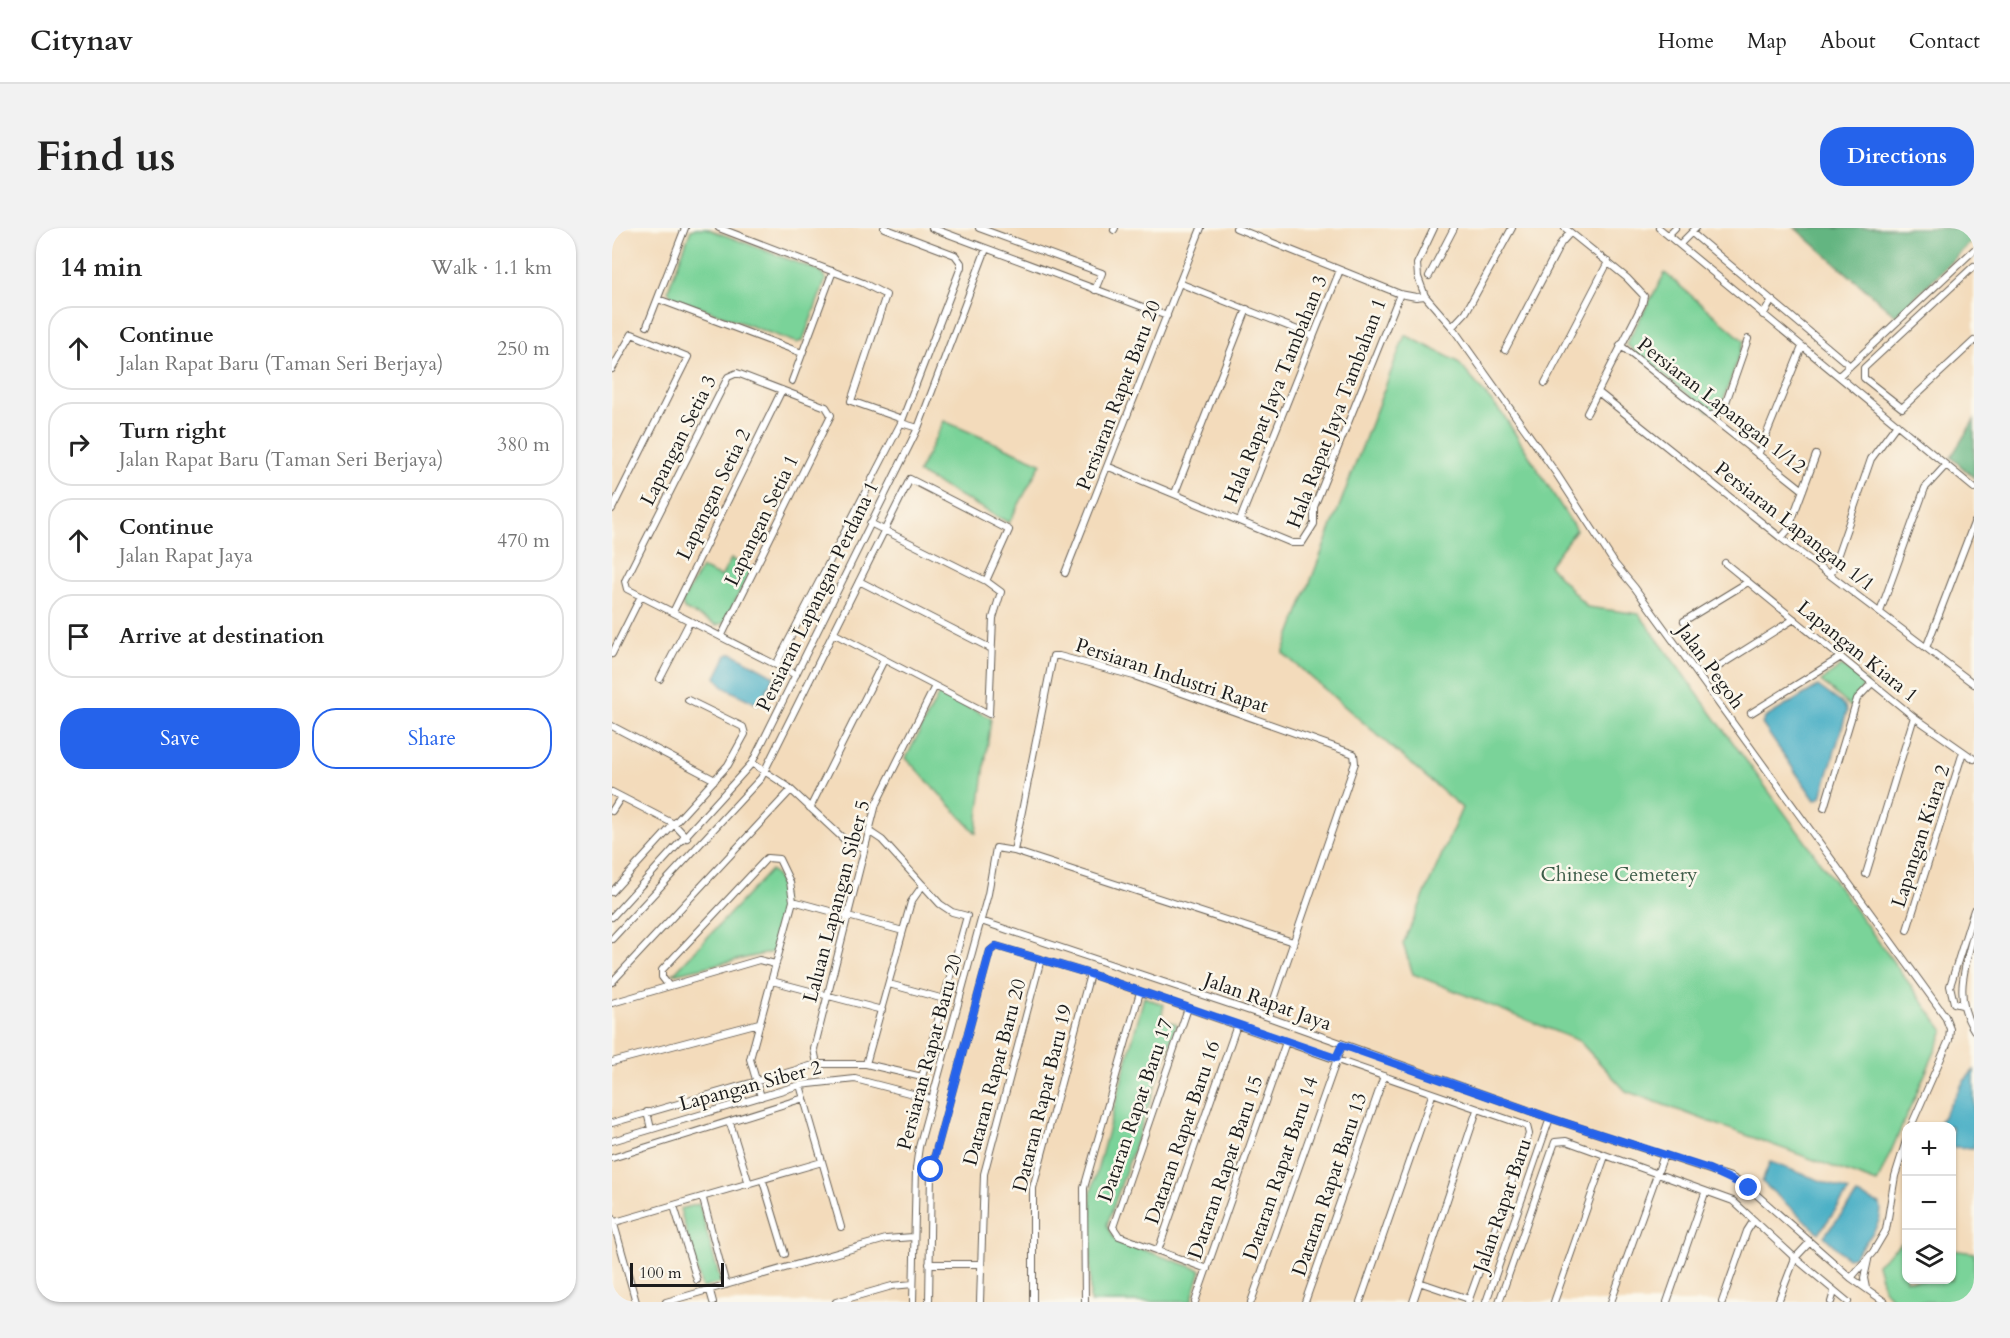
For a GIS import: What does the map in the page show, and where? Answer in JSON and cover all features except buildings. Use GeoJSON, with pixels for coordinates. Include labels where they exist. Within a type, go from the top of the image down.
{"type":"FeatureCollection","features":[{"type":"Feature","properties":{"kind":"street"},"geometry":{"type":"LineString","coordinates":[[648,326],[685,228]]}},
{"type":"Feature","properties":{"kind":"street"},"geometry":{"type":"LineString","coordinates":[[719,228],[884,293],[887,298],[851,401],[918,428]]}},
{"type":"Feature","properties":{"kind":"street"},"geometry":{"type":"LineString","coordinates":[[776,664],[902,421],[961,263],[956,255],[884,228]]}},
{"type":"Feature","properties":{"kind":"street"},"geometry":{"type":"LineString","coordinates":[[932,228],[1167,316]]}},
{"type":"Feature","properties":{"kind":"street"},"geometry":{"type":"LineString","coordinates":[[979,228],[1102,273],[1095,290]]}},
{"type":"Feature","properties":{"kind":"street","name":"Persiaran Rapat Baru 20"},"geometry":{"type":"LineString","coordinates":[[1065,573],[1109,467],[1201,228]]}},
{"type":"Feature","properties":{"kind":"street"},"geometry":{"type":"LineString","coordinates":[[1236,228],[1400,294],[1425,296]]}},
{"type":"Feature","properties":{"kind":"street"},"geometry":{"type":"LineString","coordinates":[[1429,276],[1454,228]]}},
{"type":"Feature","properties":{"kind":"street"},"geometry":{"type":"LineString","coordinates":[[1452,327],[1466,312],[1512,228]]}},
{"type":"Feature","properties":{"kind":"street"},"geometry":{"type":"LineString","coordinates":[[1659,228],[1974,488]]}},
{"type":"Feature","properties":{"kind":"street"},"geometry":{"type":"LineString","coordinates":[[1668,235],[1675,228]]}},
{"type":"Feature","properties":{"kind":"street","name":"Jalan Pegoh"},"geometry":{"type":"LineString","coordinates":[[1431,229],[1417,264],[1418,277],[1425,296],[1452,327],[1556,473],[1615,564],[1635,588],[1945,1016],[1950,1029],[1949,1040],[1912,1122]]}},
{"type":"Feature","properties":{"kind":"street"},"geometry":{"type":"LineString","coordinates":[[1505,350],[1568,230],[1608,262],[1644,296],[1642,305],[1587,413]]}},
{"type":"Feature","properties":{"kind":"street"},"geometry":{"type":"LineString","coordinates":[[1680,244],[1694,230],[1850,366]]}},
{"type":"Feature","properties":{"kind":"street","name":"Persiaran Lapangan Perdana 1"},"geometry":{"type":"LineString","coordinates":[[612,917],[687,838],[752,763],[918,428],[986,249]]}},
{"type":"Feature","properties":{"kind":"street"},"geometry":{"type":"LineString","coordinates":[[1839,376],[1974,250]]}},
{"type":"Feature","properties":{"kind":"street"},"geometry":{"type":"LineString","coordinates":[[1545,383],[1608,262]]}},
{"type":"Feature","properties":{"kind":"street"},"geometry":{"type":"LineString","coordinates":[[1974,266],[1864,368],[1864,378],[1902,408],[1974,341]]}},
{"type":"Feature","properties":{"kind":"street","name":"Hala Rapat Jaya Tambahan 3"},"geometry":{"type":"LineString","coordinates":[[1240,520],[1340,270]]}},
{"type":"Feature","properties":{"kind":"street"},"geometry":{"type":"LineString","coordinates":[[792,381],[833,271]]}},
{"type":"Feature","properties":{"kind":"street"},"geometry":{"type":"LineString","coordinates":[[1179,283],[1313,336]]}},
{"type":"Feature","properties":{"kind":"street","name":"Hala Rapat Jaya Tambahan 1"},"geometry":{"type":"LineString","coordinates":[[1240,520],[1292,543],[1302,543],[1314,524],[1314,507],[1400,294]]}},
{"type":"Feature","properties":{"kind":"street"},"geometry":{"type":"LineString","coordinates":[[658,299],[802,353]]}},
{"type":"Feature","properties":{"kind":"street"},"geometry":{"type":"LineString","coordinates":[[1763,315],[1773,300]]}},
{"type":"Feature","properties":{"kind":"street"},"geometry":{"type":"LineString","coordinates":[[1175,494],[1247,309]]}},
{"type":"Feature","properties":{"kind":"street"},"geometry":{"type":"LineString","coordinates":[[612,369],[629,335],[635,335],[688,357],[612,509]]}},
{"type":"Feature","properties":{"kind":"street"},"geometry":{"type":"LineString","coordinates":[[1709,416],[1724,408],[1748,339]]}},
{"type":"Feature","properties":{"kind":"street","name":"Persiaran Lapangan 1/12"},"geometry":{"type":"LineString","coordinates":[[1620,345],[1803,490]]}},
{"type":"Feature","properties":{"kind":"street"},"geometry":{"type":"LineString","coordinates":[[1758,455],[1802,347]]}},
{"type":"Feature","properties":{"kind":"street","name":"Lapangan Setia 3"},"geometry":{"type":"LineString","coordinates":[[642,596],[627,589],[625,581],[728,377],[733,373],[782,390]]}},
{"type":"Feature","properties":{"kind":"street","name":"Lapangan Setia 1"},"geometry":{"type":"LineString","coordinates":[[721,637],[830,418],[828,408],[782,390]]}},
{"type":"Feature","properties":{"kind":"street","name":"Lapangan Setia 2"},"geometry":{"type":"LineString","coordinates":[[673,612],[782,390]]}},
{"type":"Feature","properties":{"kind":"street","name":"Persiaran Lapangan 1/1"},"geometry":{"type":"LineString","coordinates":[[1598,392],[1781,538],[1974,684]]}},
{"type":"Feature","properties":{"kind":"street"},"geometry":{"type":"LineString","coordinates":[[1830,574],[1871,459],[1897,424]]}},
{"type":"Feature","properties":{"kind":"street"},"geometry":{"type":"LineString","coordinates":[[1781,538],[1788,530],[1816,455]]}},
{"type":"Feature","properties":{"kind":"street"},"geometry":{"type":"LineString","coordinates":[[1880,612],[1925,488],[1946,465]]}},
{"type":"Feature","properties":{"kind":"street"},"geometry":{"type":"LineString","coordinates":[[1109,467],[1240,520]]}},
{"type":"Feature","properties":{"kind":"street"},"geometry":{"type":"LineString","coordinates":[[612,939],[746,797],[765,771],[910,479],[1009,530],[986,580]]}},
{"type":"Feature","properties":{"kind":"street"},"geometry":{"type":"LineString","coordinates":[[835,634],[989,714],[990,648],[993,618],[1001,592],[986,580],[870,523]]}},
{"type":"Feature","properties":{"kind":"street"},"geometry":{"type":"LineString","coordinates":[[1926,648],[1974,523]]}},
{"type":"Feature","properties":{"kind":"street","name":"Lapangan Kiara 1"},"geometry":{"type":"LineString","coordinates":[[1725,563],[1914,717],[1974,759]]}},
{"type":"Feature","properties":{"kind":"street"},"geometry":{"type":"LineString","coordinates":[[859,581],[990,648]]}},
{"type":"Feature","properties":{"kind":"street"},"geometry":{"type":"LineString","coordinates":[[1684,621],[1748,582]]}},
{"type":"Feature","properties":{"kind":"street"},"geometry":{"type":"LineString","coordinates":[[612,654],[642,596],[796,675]]}},
{"type":"Feature","properties":{"kind":"street"},"geometry":{"type":"LineString","coordinates":[[1716,668],[1794,619]]}},
{"type":"Feature","properties":{"kind":"street"},"geometry":{"type":"LineString","coordinates":[[660,679],[690,621]]}},
{"type":"Feature","properties":{"kind":"street","name":"Persiaran Industri Rapat"},"geometry":{"type":"LineString","coordinates":[[1014,851],[1053,656],[1134,676],[1354,754],[1355,763],[1268,1017]]}},
{"type":"Feature","properties":{"kind":"street"},"geometry":{"type":"LineString","coordinates":[[1751,713],[1841,657]]}},
{"type":"Feature","properties":{"kind":"street"},"geometry":{"type":"LineString","coordinates":[[810,808],[884,660]]}},
{"type":"Feature","properties":{"kind":"street"},"geometry":{"type":"LineString","coordinates":[[1824,808],[1857,699],[1872,683]]}},
{"type":"Feature","properties":{"kind":"street","name":"Laluan Lapangan Siber 5"},"geometry":{"type":"LineString","coordinates":[[818,1064],[814,1049],[876,804],[935,686]]}},
{"type":"Feature","properties":{"kind":"street"},"geometry":{"type":"LineString","coordinates":[[612,892],[728,765],[745,734],[743,727],[688,700]]}},
{"type":"Feature","properties":{"kind":"street"},"geometry":{"type":"LineString","coordinates":[[1866,874],[1914,717]]}},
{"type":"Feature","properties":{"kind":"street"},"geometry":{"type":"LineString","coordinates":[[612,726],[715,780]]}},
{"type":"Feature","properties":{"kind":"street","name":"Lapangan Kiara 2"},"geometry":{"type":"LineString","coordinates":[[1908,930],[1964,752]]}},
{"type":"Feature","properties":{"kind":"street"},"geometry":{"type":"LineString","coordinates":[[752,763],[791,790],[848,843],[865,848]]}},
{"type":"Feature","properties":{"kind":"street"},"geometry":{"type":"LineString","coordinates":[[612,982],[791,790]]}},
{"type":"Feature","properties":{"kind":"street"},"geometry":{"type":"LineString","coordinates":[[612,792],[674,824],[687,838]]}},
{"type":"Feature","properties":{"kind":"street"},"geometry":{"type":"LineString","coordinates":[[612,811],[621,797]]}},
{"type":"Feature","properties":{"kind":"street"},"geometry":{"type":"LineString","coordinates":[[612,1123],[818,1064],[866,1064],[922,1077],[967,916],[947,909],[882,840],[870,832]]}},
{"type":"Feature","properties":{"kind":"street","name":"Persiaran Rapat Baru 20"},"geometry":{"type":"LineString","coordinates":[[913,1302],[916,1168],[932,1099],[981,921],[996,848],[1014,851]]}},
{"type":"Feature","properties":{"kind":"street"},"geometry":{"type":"LineString","coordinates":[[1014,851],[1293,942]]}},
{"type":"Feature","properties":{"kind":"street"},"geometry":{"type":"LineString","coordinates":[[669,986],[662,977],[662,970],[767,858],[778,859],[790,882],[793,901],[750,1059],[754,1082],[761,1097]]}},
{"type":"Feature","properties":{"kind":"street"},"geometry":{"type":"LineString","coordinates":[[866,1064],[914,894],[923,885]]}},
{"type":"Feature","properties":{"kind":"street"},"geometry":{"type":"LineString","coordinates":[[793,901],[903,931]]}},
{"type":"Feature","properties":{"kind":"street"},"geometry":{"type":"LineString","coordinates":[[1962,1005],[1954,1003],[1950,986],[1974,910]]}},
{"type":"Feature","properties":{"kind":"street","name":"Jalan Rapat Jaya"},"geometry":{"type":"LineString","coordinates":[[981,921],[1268,1017],[1550,1118],[1742,1183],[1851,1278],[1885,1302]]}},
{"type":"Feature","properties":{"kind":"street"},"geometry":{"type":"LineString","coordinates":[[1974,932],[1962,986],[1962,1005],[1974,1030]]}},
{"type":"Feature","properties":{"kind":"street"},"geometry":{"type":"LineString","coordinates":[[928,1302],[931,1170],[990,951],[996,946],[1090,974],[1336,1058],[1432,1095],[1527,1126],[1530,1130],[1469,1300],[1419,1282]]}},
{"type":"Feature","properties":{"kind":"street","name":"Dataran Rapat Baru 20"},"geometry":{"type":"LineString","coordinates":[[980,1302],[984,1174],[1041,958]]}},
{"type":"Feature","properties":{"kind":"street"},"geometry":{"type":"LineString","coordinates":[[612,1003],[759,960],[775,964]]}},
{"type":"Feature","properties":{"kind":"street","name":"Dataran Rapat Baru 19"},"geometry":{"type":"LineString","coordinates":[[1033,1302],[1033,1188],[1090,974]]}},
{"type":"Feature","properties":{"kind":"street"},"geometry":{"type":"LineString","coordinates":[[772,981],[882,1010]]}},
{"type":"Feature","properties":{"kind":"street"},"geometry":{"type":"LineString","coordinates":[[889,984],[944,999]]}},
{"type":"Feature","properties":{"kind":"street"},"geometry":{"type":"LineString","coordinates":[[1084,1302],[1084,1188],[1140,992]]}},
{"type":"Feature","properties":{"kind":"street","name":"Dataran Rapat Baru 17"},"geometry":{"type":"LineString","coordinates":[[1188,1008],[1113,1227],[1119,1236],[1207,1269]]}},
{"type":"Feature","properties":{"kind":"street"},"geometry":{"type":"LineString","coordinates":[[612,1062],[759,1023]]}},
{"type":"Feature","properties":{"kind":"street","name":"Dataran Rapat Baru 16"},"geometry":{"type":"LineString","coordinates":[[1158,1251],[1237,1025]]}},
{"type":"Feature","properties":{"kind":"street","name":"Dataran Rapat Baru 15"},"geometry":{"type":"LineString","coordinates":[[1195,1302],[1286,1042]]}},
{"type":"Feature","properties":{"kind":"street","name":"Dataran Rapat Baru 14"},"geometry":{"type":"LineString","coordinates":[[1251,1302],[1342,1045]]}},
{"type":"Feature","properties":{"kind":"street","name":"Dataran Rapat Baru 13"},"geometry":{"type":"LineString","coordinates":[[1305,1302],[1384,1076]]}},
{"type":"Feature","properties":{"kind":"street","name":"Lapangan Siber 2"},"geometry":{"type":"LineString","coordinates":[[612,1141],[800,1085],[855,1079],[932,1099]]}},
{"type":"Feature","properties":{"kind":"street"},"geometry":{"type":"LineString","coordinates":[[800,1085],[841,1227]]}},
{"type":"Feature","properties":{"kind":"street"},"geometry":{"type":"LineString","coordinates":[[1360,1302],[1432,1095]]}},
{"type":"Feature","properties":{"kind":"street"},"geometry":{"type":"LineString","coordinates":[[612,1158],[804,1098]]}},
{"type":"Feature","properties":{"kind":"street"},"geometry":{"type":"LineString","coordinates":[[1413,1302],[1477,1110]]}},
{"type":"Feature","properties":{"kind":"street"},"geometry":{"type":"LineString","coordinates":[[647,1113],[651,1129]]}},
{"type":"Feature","properties":{"kind":"street","name":"Jalan Rapat Baru"},"geometry":{"type":"LineString","coordinates":[[1486,1302],[1550,1118]]}},
{"type":"Feature","properties":{"kind":"street"},"geometry":{"type":"LineString","coordinates":[[730,1123],[749,1184]]}},
{"type":"Feature","properties":{"kind":"street","name":"Jalan Rapat Baru"},"geometry":{"type":"LineString","coordinates":[[1499,1302],[1555,1142],[1566,1141],[1605,1156]]}},
{"type":"Feature","properties":{"kind":"street"},"geometry":{"type":"LineString","coordinates":[[1851,1278],[1868,1258],[1886,1230],[1895,1176],[1902,1154]]}},
{"type":"Feature","properties":{"kind":"street"},"geometry":{"type":"LineString","coordinates":[[1611,1302],[1664,1155]]}},
{"type":"Feature","properties":{"kind":"street"},"geometry":{"type":"LineString","coordinates":[[1554,1302],[1605,1156],[1733,1201],[1795,1258],[1848,1302]]}},
{"type":"Feature","properties":{"kind":"street"},"geometry":{"type":"LineString","coordinates":[[636,1302],[613,1221],[763,1181],[822,1161]]}},
{"type":"Feature","properties":{"kind":"street"},"geometry":{"type":"LineString","coordinates":[[763,1181],[785,1254]]}},
{"type":"Feature","properties":{"kind":"street"},"geometry":{"type":"LineString","coordinates":[[1667,1302],[1705,1193]]}},
{"type":"Feature","properties":{"kind":"street"},"geometry":{"type":"LineString","coordinates":[[703,1198],[726,1285]]}},
{"type":"Feature","properties":{"kind":"street"},"geometry":{"type":"LineString","coordinates":[[674,1206],[697,1280]]}},
{"type":"Feature","properties":{"kind":"street"},"geometry":{"type":"LineString","coordinates":[[1722,1302],[1747,1231],[1754,1220]]}},
{"type":"Feature","properties":{"kind":"street"},"geometry":{"type":"LineString","coordinates":[[666,1302],[886,1239],[913,1237]]}},
{"type":"Feature","properties":{"kind":"street"},"geometry":{"type":"LineString","coordinates":[[1778,1302],[1795,1258],[1810,1242]]}},
{"type":"Feature","properties":{"kind":"street"},"geometry":{"type":"LineString","coordinates":[[1866,1289],[1864,1278],[1868,1258]]}},
{"type":"Feature","properties":{"kind":"street"},"geometry":{"type":"LineString","coordinates":[[929,1264],[981,1264]]}},
{"type":"Feature","properties":{"kind":"street"},"geometry":{"type":"LineString","coordinates":[[836,1302],[892,1286],[913,1284]]}},
{"type":"Feature","properties":{"kind":"street"},"geometry":{"type":"LineString","coordinates":[[710,1291],[713,1302]]}},
{"type":"Feature","properties":{"kind":"street"},"geometry":{"type":"LineString","coordinates":[[1831,1302],[1834,1292]]}},
{"type":"Feature","properties":{"kind":"green space"},"geometry":{"type":"Polygon","coordinates":[[[706,228],[819,271],[826,279],[803,340],[797,343],[672,297],[668,290],[691,230],[706,228]]]}},
{"type":"Feature","properties":{"kind":"green space"},"geometry":{"type":"Polygon","coordinates":[[[1795,228],[1972,228],[1974,239],[1896,316],[1795,228]]]}},
{"type":"Feature","properties":{"kind":"green space"},"geometry":{"type":"Polygon","coordinates":[[[1665,273],[1744,341],[1722,404],[1715,411],[1708,411],[1626,344],[1665,273]]]}},
{"type":"Feature","properties":{"kind":"green space","name":"Chinese Cemetery"},"geometry":{"type":"Polygon","coordinates":[[[1405,335],[1457,361],[1504,416],[1576,530],[1549,565],[1587,607],[1639,614],[1944,1031],[1877,1183],[1626,1091],[1579,1041],[1413,974],[1403,944],[1462,808],[1283,653],[1405,335]]]}},
{"type":"Feature","properties":{"kind":"green space"},"geometry":{"type":"Polygon","coordinates":[[[1974,420],[1974,478],[1951,457],[1974,420]]]}},
{"type":"Feature","properties":{"kind":"green space"},"geometry":{"type":"Polygon","coordinates":[[[944,421],[1041,463],[1009,523],[918,473],[944,421]]]}},
{"type":"Feature","properties":{"kind":"green space"},"geometry":{"type":"Polygon","coordinates":[[[731,559],[751,570],[724,623],[717,625],[684,609],[682,603],[701,568],[721,577],[731,559]]]}},
{"type":"Feature","properties":{"kind":"green space"},"geometry":{"type":"Polygon","coordinates":[[[1842,666],[1867,683],[1855,696],[1852,708],[1821,681],[1842,666]]]}},
{"type":"Feature","properties":{"kind":"green space"},"geometry":{"type":"Polygon","coordinates":[[[939,694],[991,718],[976,833],[906,758],[939,694]]]}},
{"type":"Feature","properties":{"kind":"green space"},"geometry":{"type":"Polygon","coordinates":[[[771,870],[778,878],[783,898],[781,920],[773,952],[673,974],[771,870]]]}},
{"type":"Feature","properties":{"kind":"green space"},"geometry":{"type":"Polygon","coordinates":[[[1144,997],[1164,1005],[1161,1019],[1177,1024],[1107,1225],[1115,1240],[1201,1270],[1191,1302],[1090,1302],[1091,1193],[1144,997]]]}},
{"type":"Feature","properties":{"kind":"green space"},"geometry":{"type":"Polygon","coordinates":[[[699,1204],[721,1283],[702,1288],[680,1209],[699,1204]]]}},
{"type":"Feature","properties":{"kind":"green space"},"geometry":{"type":"Polygon","coordinates":[[[1902,1243],[1902,1284],[1956,1284],[1956,1251],[1974,1253],[1974,1302],[1895,1302],[1884,1289],[1877,1264],[1902,1243]]]}},
{"type":"Feature","properties":{"kind":"water"},"geometry":{"type":"Polygon","coordinates":[[[732,653],[774,676],[759,705],[723,687],[716,677],[727,655],[732,653]]]}},
{"type":"Feature","properties":{"kind":"water"},"geometry":{"type":"Polygon","coordinates":[[[1818,686],[1844,705],[1847,711],[1821,797],[1815,800],[1762,724],[1765,718],[1818,686]]]}},
{"type":"Feature","properties":{"kind":"water"},"geometry":{"type":"Polygon","coordinates":[[[1974,1070],[1974,1148],[1956,1147],[1956,1122],[1939,1122],[1964,1081],[1974,1070]]]}},
{"type":"Feature","properties":{"kind":"water"},"geometry":{"type":"Polygon","coordinates":[[[1770,1162],[1849,1191],[1819,1233],[1762,1182],[1770,1162]]]}},
{"type":"Feature","properties":{"kind":"water"},"geometry":{"type":"Polygon","coordinates":[[[1857,1195],[1880,1204],[1880,1219],[1873,1232],[1853,1257],[1847,1258],[1824,1236],[1857,1195]]]}},
{"type":"Feature","properties":{"kind":"route"},"geometry":{"type":"LineString","coordinates":[[931,1170],[990,951],[996,946],[1090,974],[1336,1058],[1342,1045],[1550,1118],[1709,1169],[1749,1188]]}}]}
